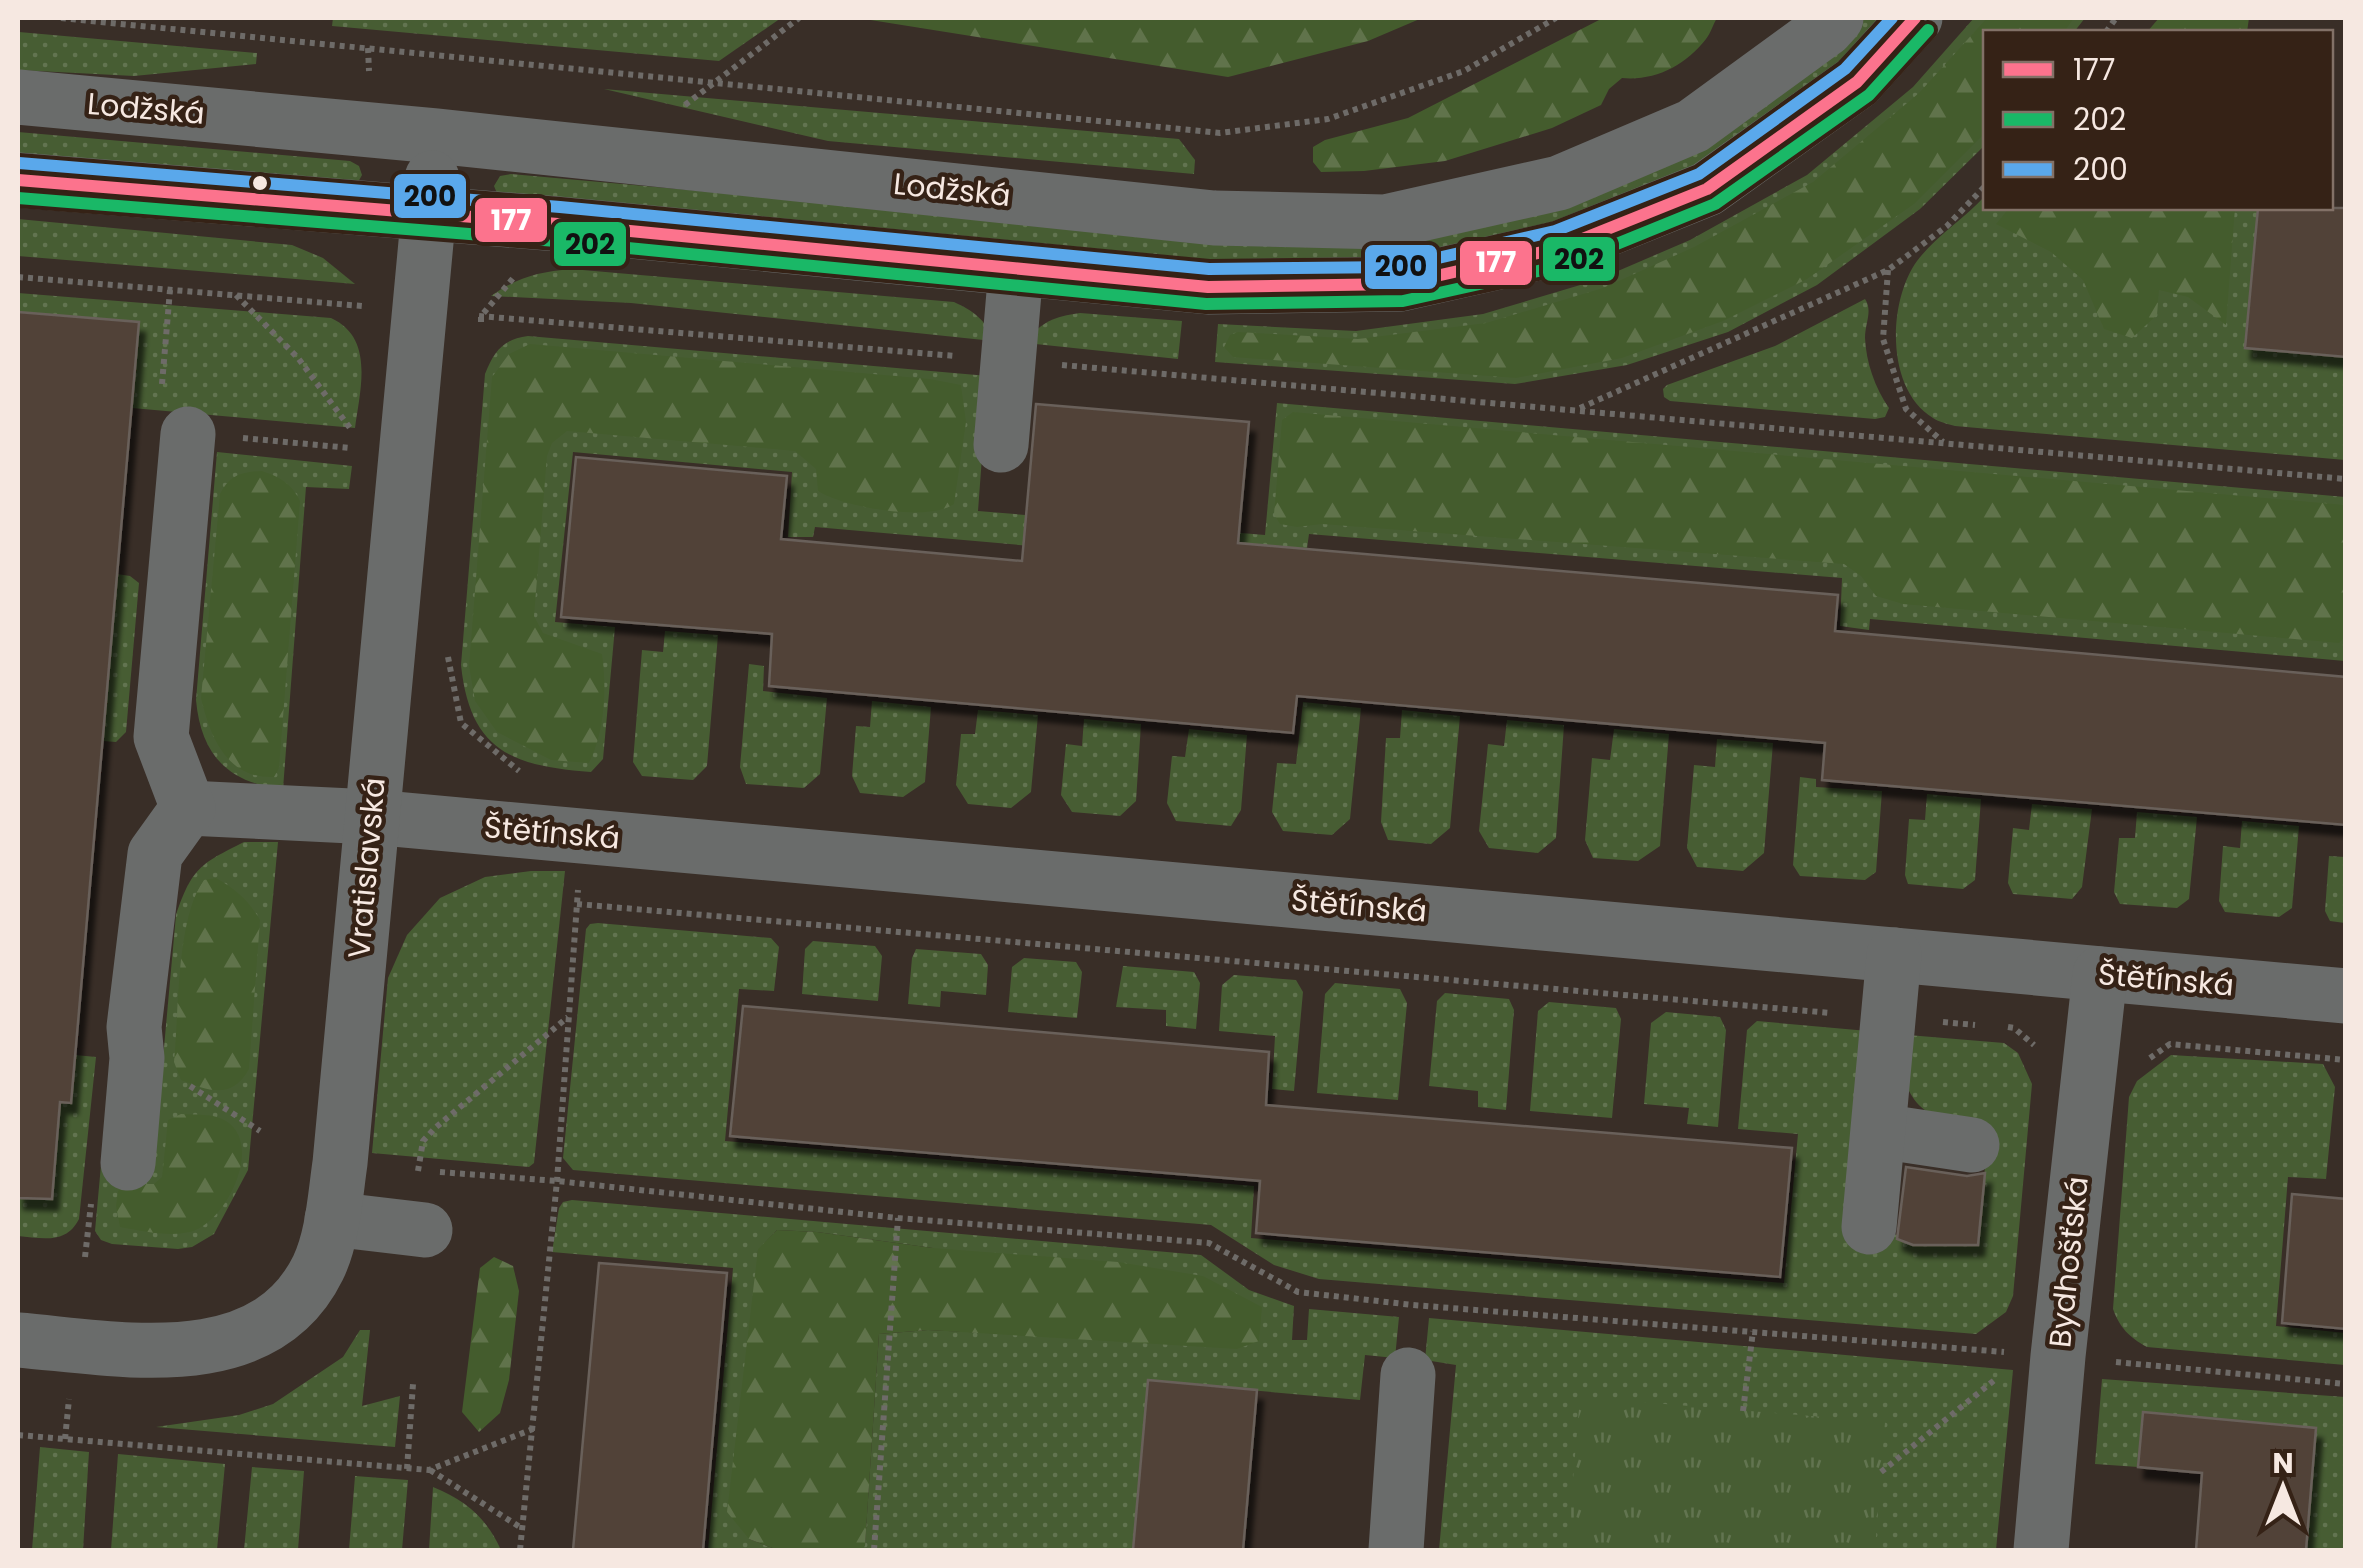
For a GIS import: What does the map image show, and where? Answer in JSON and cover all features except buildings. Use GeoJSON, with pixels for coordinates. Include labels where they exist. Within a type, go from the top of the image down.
{"type":"FeatureCollection","features":[{"type":"Feature","properties":{"kind":"street","name":"Lodžská"},"geometry":{"type":"LineString","coordinates":[[18,96],[1214,218],[1385,222],[1559,183],[1693,126],[1836,18]]}},
{"type":"Feature","properties":{"kind":"street"},"geometry":{"type":"LineString","coordinates":[[18,180],[428,212],[1208,287],[1402,284],[1560,248],[1707,189],[1857,82],[1915,18]]}},
{"type":"Feature","properties":{"kind":"street","name":"Vratislavská"},"geometry":{"type":"LineString","coordinates":[[18,1340],[137,1350],[219,1346],[260,1330],[292,1305],[318,1268],[332,1219],[436,136]]}},
{"type":"Feature","properties":{"kind":"street"},"geometry":{"type":"LineString","coordinates":[[1001,446],[1016,269]]}},
{"type":"Feature","properties":{"kind":"street"},"geometry":{"type":"LineString","coordinates":[[128,1163],[137,1058],[134,1027],[155,854],[188,808],[160,737],[196,423]]}},
{"type":"Feature","properties":{"kind":"street","name":"Štětínská"},"geometry":{"type":"LineString","coordinates":[[188,808],[372,817],[2346,996]]}},
{"type":"Feature","properties":{"kind":"street"},"geometry":{"type":"LineString","coordinates":[[1869,1227],[1894,955]]}},
{"type":"Feature","properties":{"kind":"street","name":"Bydhošťská"},"geometry":{"type":"LineString","coordinates":[[2041,1550],[2041,1355],[2100,974]]}},
{"type":"Feature","properties":{"kind":"street"},"geometry":{"type":"LineString","coordinates":[[1879,1131],[1972,1144]]}},
{"type":"Feature","properties":{"kind":"street"},"geometry":{"type":"LineString","coordinates":[[332,1219],[425,1230]]}},
{"type":"Feature","properties":{"kind":"street"},"geometry":{"type":"LineString","coordinates":[[1396,1550],[1410,1349]]}},
{"type":"Feature","properties":{"kind":"path"},"geometry":{"type":"LineString","coordinates":[[60,18],[1220,133],[1328,119],[1464,70],[1556,18]]}},
{"type":"Feature","properties":{"kind":"path"},"geometry":{"type":"LineString","coordinates":[[710,82],[800,18]]}},
{"type":"Feature","properties":{"kind":"path"},"geometry":{"type":"LineString","coordinates":[[1579,408],[1888,270],[1947,226],[1983,188]]}},
{"type":"Feature","properties":{"kind":"path"},"geometry":{"type":"LineString","coordinates":[[1888,270],[1883,338],[1906,408],[1943,442]]}},
{"type":"Feature","properties":{"kind":"path"},"geometry":{"type":"LineString","coordinates":[[18,277],[1579,408],[2346,479]]}},
{"type":"Feature","properties":{"kind":"path"},"geometry":{"type":"LineString","coordinates":[[170,290],[196,423],[366,449]]}},
{"type":"Feature","properties":{"kind":"path"},"geometry":{"type":"LineString","coordinates":[[236,295],[298,358],[355,434]]}},
{"type":"Feature","properties":{"kind":"path"},"geometry":{"type":"LineString","coordinates":[[480,333],[482,316]]}},
{"type":"Feature","properties":{"kind":"path"},"geometry":{"type":"LineString","coordinates":[[450,638],[448,658],[461,723],[522,774]]}},
{"type":"Feature","properties":{"kind":"path"},"geometry":{"type":"LineString","coordinates":[[520,1550],[557,1182],[578,886]]}},
{"type":"Feature","properties":{"kind":"path"},"geometry":{"type":"LineString","coordinates":[[577,904],[1888,1018]]}},
{"type":"Feature","properties":{"kind":"path"},"geometry":{"type":"LineString","coordinates":[[405,1170],[418,1171],[424,1141],[435,1128],[569,1016]]}},
{"type":"Feature","properties":{"kind":"path"},"geometry":{"type":"LineString","coordinates":[[2141,1064],[2170,1044],[2346,1060]]}},
{"type":"Feature","properties":{"kind":"path"},"geometry":{"type":"LineString","coordinates":[[438,1172],[898,1218],[1208,1242],[1298,1292],[1413,1305],[2041,1355],[2346,1384]]}},
{"type":"Feature","properties":{"kind":"path"},"geometry":{"type":"LineString","coordinates":[[874,1550],[898,1218]]}},
{"type":"Feature","properties":{"kind":"path"},"geometry":{"type":"LineString","coordinates":[[1410,1349],[1413,1305]]}},
{"type":"Feature","properties":{"kind":"path"},"geometry":{"type":"LineString","coordinates":[[1743,1410],[1753,1331]]}},
{"type":"Feature","properties":{"kind":"path"},"geometry":{"type":"LineString","coordinates":[[1881,1472],[1978,1395],[2041,1355]]}},
{"type":"Feature","properties":{"kind":"path"},"geometry":{"type":"LineString","coordinates":[[406,1469],[413,1384]]}},
{"type":"Feature","properties":{"kind":"path"},"geometry":{"type":"LineString","coordinates":[[18,1434],[429,1470],[533,1429]]}},
{"type":"Feature","properties":{"kind":"path"},"geometry":{"type":"LineString","coordinates":[[429,1470],[523,1529]]}},
{"type":"Feature","properties":{"kind":"green space"},"geometry":{"type":"Polygon","coordinates":[[[333,18],[781,18],[719,61],[332,26],[333,18]]]}},
{"type":"Feature","properties":{"kind":"green space"},"geometry":{"type":"Polygon","coordinates":[[[858,18],[1422,18],[1368,41],[1228,77],[858,18]]]}},
{"type":"Feature","properties":{"kind":"green space"},"geometry":{"type":"Polygon","coordinates":[[[1603,18],[1717,18],[1706,39],[1679,64],[1646,77],[1622,78],[1609,89],[1601,105],[1552,128],[1445,161],[1321,172],[1313,162],[1313,147],[1325,140],[1408,118],[1603,18]]]}},
{"type":"Feature","properties":{"kind":"green space"},"geometry":{"type":"Polygon","coordinates":[[[1855,18],[1893,18],[1840,69],[1707,162],[1559,230],[1386,265],[1224,263],[499,198],[494,186],[500,176],[511,174],[1157,232],[1410,238],[1855,18]]]}},
{"type":"Feature","properties":{"kind":"green space"},"geometry":{"type":"Polygon","coordinates":[[[1974,18],[2085,18],[2076,30],[1983,30],[1983,147],[1920,209],[1817,285],[1728,332],[1627,365],[1515,384],[1215,362],[1218,324],[1356,331],[1483,314],[1597,280],[1690,240],[1807,175],[1913,87],[1974,18]]]}},
{"type":"Feature","properties":{"kind":"green space"},"geometry":{"type":"Polygon","coordinates":[[[1987,18],[2074,18],[2065,30],[1983,30],[1983,135],[1914,204],[1807,279],[1723,321],[1622,358],[1516,378],[1233,357],[1224,347],[1230,335],[1238,332],[1358,339],[1486,323],[1603,288],[1694,247],[1813,182],[1919,93],[1987,18]]]}},
{"type":"Feature","properties":{"kind":"green space"},"geometry":{"type":"Polygon","coordinates":[[[2159,18],[2249,18],[2247,30],[2149,30],[2159,18]]]}},
{"type":"Feature","properties":{"kind":"green space"},"geometry":{"type":"Polygon","coordinates":[[[18,33],[257,53],[256,64],[134,76],[18,70],[18,33]]]}},
{"type":"Feature","properties":{"kind":"green space"},"geometry":{"type":"Polygon","coordinates":[[[604,89],[1179,139],[1195,160],[1194,174],[828,141],[604,89]]]}},
{"type":"Feature","properties":{"kind":"green space"},"geometry":{"type":"Polygon","coordinates":[[[18,132],[350,161],[359,166],[362,175],[357,184],[18,158],[18,132]]]}},
{"type":"Feature","properties":{"kind":"green space"},"geometry":{"type":"Polygon","coordinates":[[[1983,198],[1983,210],[2258,210],[2245,348],[2345,357],[2345,460],[1955,426],[1933,418],[1917,405],[1906,387],[1896,344],[1897,321],[1907,278],[1917,261],[1983,198]]]}},
{"type":"Feature","properties":{"kind":"green space"},"geometry":{"type":"Polygon","coordinates":[[[2007,210],[2235,210],[2226,325],[2188,297],[2159,290],[2157,315],[2132,338],[2104,329],[2083,280],[2051,252],[1996,224],[2007,210]]]}},
{"type":"Feature","properties":{"kind":"green space"},"geometry":{"type":"Polygon","coordinates":[[[18,219],[292,245],[323,258],[355,284],[18,256],[18,219]]]}},
{"type":"Feature","properties":{"kind":"green space"},"geometry":{"type":"Polygon","coordinates":[[[571,269],[954,302],[978,317],[993,341],[631,303],[491,296],[529,276],[571,269]]]}},
{"type":"Feature","properties":{"kind":"green space"},"geometry":{"type":"Polygon","coordinates":[[[18,293],[331,318],[345,327],[359,352],[361,382],[355,428],[132,408],[139,323],[18,313],[18,293]]]}},
{"type":"Feature","properties":{"kind":"green space"},"geometry":{"type":"Polygon","coordinates":[[[1865,299],[1867,356],[1889,408],[1885,417],[1670,401],[1664,397],[1667,385],[1775,346],[1865,299]]]}},
{"type":"Feature","properties":{"kind":"green space"},"geometry":{"type":"Polygon","coordinates":[[[1080,313],[1182,321],[1178,359],[1026,343],[1049,321],[1080,313]]]}},
{"type":"Feature","properties":{"kind":"green space"},"geometry":{"type":"Polygon","coordinates":[[[528,336],[988,376],[978,511],[1265,535],[1277,403],[2345,497],[2345,661],[1870,619],[1869,630],[1840,626],[1842,578],[1309,534],[1304,570],[815,527],[813,537],[788,537],[792,472],[573,452],[555,622],[615,627],[603,759],[591,772],[539,765],[500,748],[485,735],[466,694],[461,665],[485,374],[500,348],[528,336]]]}},
{"type":"Feature","properties":{"kind":"green space"},"geometry":{"type":"Polygon","coordinates":[[[530,344],[930,379],[961,385],[966,422],[954,504],[926,512],[907,512],[847,503],[818,491],[816,469],[795,451],[567,431],[552,443],[547,456],[534,616],[543,633],[602,654],[604,695],[601,724],[589,763],[551,760],[497,732],[475,701],[469,666],[492,377],[509,354],[530,344]]]}},
{"type":"Feature","properties":{"kind":"green space"},"geometry":{"type":"Polygon","coordinates":[[[1293,412],[2345,505],[2345,637],[2339,643],[1903,604],[1876,596],[1861,576],[1844,564],[1280,524],[1274,514],[1282,420],[1293,412]]]}},
{"type":"Feature","properties":{"kind":"green space"},"geometry":{"type":"Polygon","coordinates":[[[217,452],[352,466],[349,489],[306,487],[283,789],[247,780],[221,763],[211,751],[199,719],[196,700],[217,452]]]}},
{"type":"Feature","properties":{"kind":"green space"},"geometry":{"type":"Polygon","coordinates":[[[262,471],[284,482],[300,501],[279,768],[274,777],[244,771],[223,753],[201,698],[220,494],[237,476],[262,471]]]}},
{"type":"Feature","properties":{"kind":"green space"},"geometry":{"type":"Polygon","coordinates":[[[117,574],[130,576],[139,583],[126,732],[116,742],[103,741],[117,574]]]}},
{"type":"Feature","properties":{"kind":"green space"},"geometry":{"type":"Polygon","coordinates":[[[665,631],[718,635],[707,766],[693,780],[642,776],[633,762],[642,650],[663,652],[665,631]]]}},
{"type":"Feature","properties":{"kind":"green space"},"geometry":{"type":"Polygon","coordinates":[[[749,664],[764,666],[763,691],[827,698],[820,774],[804,788],[746,784],[740,767],[749,664]]]}},
{"type":"Feature","properties":{"kind":"green space"},"geometry":{"type":"Polygon","coordinates":[[[872,701],[931,707],[925,782],[903,797],[860,793],[852,776],[856,726],[870,727],[872,701]]]}},
{"type":"Feature","properties":{"kind":"green space"},"geometry":{"type":"Polygon","coordinates":[[[1303,702],[1361,708],[1350,819],[1332,835],[1283,831],[1272,812],[1277,763],[1296,764],[1303,702]]]}},
{"type":"Feature","properties":{"kind":"green space"},"geometry":{"type":"Polygon","coordinates":[[[978,710],[1038,715],[1031,792],[1011,808],[968,804],[956,785],[961,734],[975,734],[978,710]]]}},
{"type":"Feature","properties":{"kind":"green space"},"geometry":{"type":"Polygon","coordinates":[[[1402,710],[1460,716],[1450,828],[1431,844],[1388,840],[1381,822],[1386,738],[1400,738],[1402,710]]]}},
{"type":"Feature","properties":{"kind":"green space"},"geometry":{"type":"Polygon","coordinates":[[[1084,719],[1141,724],[1136,801],[1120,816],[1072,812],[1061,795],[1066,744],[1082,746],[1084,719]]]}},
{"type":"Feature","properties":{"kind":"green space"},"geometry":{"type":"Polygon","coordinates":[[[1507,720],[1564,725],[1556,838],[1538,853],[1489,848],[1479,831],[1488,744],[1504,746],[1507,720]]]}},
{"type":"Feature","properties":{"kind":"green space"},"geometry":{"type":"Polygon","coordinates":[[[1189,729],[1247,735],[1241,810],[1231,826],[1176,821],[1167,803],[1172,756],[1185,757],[1189,729]]]}},
{"type":"Feature","properties":{"kind":"green space"},"geometry":{"type":"Polygon","coordinates":[[[1614,729],[1669,734],[1660,846],[1638,861],[1593,858],[1585,840],[1592,758],[1610,760],[1614,729]]]}},
{"type":"Feature","properties":{"kind":"green space"},"geometry":{"type":"Polygon","coordinates":[[[1717,739],[1773,743],[1764,853],[1743,871],[1697,867],[1687,848],[1694,765],[1715,767],[1717,739]]]}},
{"type":"Feature","properties":{"kind":"green space"},"geometry":{"type":"Polygon","coordinates":[[[1800,777],[1816,779],[1816,787],[1882,791],[1876,872],[1865,880],[1800,876],[1793,865],[1800,777]]]}},
{"type":"Feature","properties":{"kind":"green space"},"geometry":{"type":"Polygon","coordinates":[[[1927,794],[1981,799],[1975,880],[1963,889],[1908,884],[1905,875],[1909,819],[1925,820],[1927,794]]]}},
{"type":"Feature","properties":{"kind":"green space"},"geometry":{"type":"Polygon","coordinates":[[[2032,804],[2092,809],[2082,887],[2072,899],[2013,894],[2008,883],[2013,828],[2029,830],[2032,804]]]}},
{"type":"Feature","properties":{"kind":"green space"},"geometry":{"type":"Polygon","coordinates":[[[2137,812],[2197,817],[2189,899],[2177,908],[2120,904],[2114,892],[2119,838],[2135,838],[2137,812]]]}},
{"type":"Feature","properties":{"kind":"green space"},"geometry":{"type":"Polygon","coordinates":[[[2242,821],[2299,826],[2292,908],[2279,917],[2225,912],[2219,901],[2223,846],[2240,848],[2242,821]]]}},
{"type":"Feature","properties":{"kind":"green space"},"geometry":{"type":"Polygon","coordinates":[[[244,842],[278,842],[248,1170],[214,1234],[192,1247],[112,1244],[101,1240],[95,1231],[101,1165],[153,1169],[176,915],[187,887],[200,869],[244,842]]]}},
{"type":"Feature","properties":{"kind":"green space"},"geometry":{"type":"Polygon","coordinates":[[[2329,856],[2345,857],[2345,923],[2330,921],[2325,911],[2329,856]]]}},
{"type":"Feature","properties":{"kind":"green space"},"geometry":{"type":"Polygon","coordinates":[[[565,871],[534,1163],[529,1167],[372,1153],[388,978],[407,935],[440,898],[485,877],[565,871]]]}},
{"type":"Feature","properties":{"kind":"green space"},"geometry":{"type":"Polygon","coordinates":[[[216,878],[241,896],[260,920],[249,1069],[235,1085],[219,1090],[181,1080],[174,1062],[180,967],[188,918],[204,880],[216,878]]]}},
{"type":"Feature","properties":{"kind":"green space"},"geometry":{"type":"Polygon","coordinates":[[[598,923],[771,938],[779,947],[774,991],[739,989],[725,1141],[1254,1186],[1251,1238],[1784,1283],[1798,1134],[1738,1129],[1747,1030],[1757,1021],[1868,1031],[1888,1234],[1978,1244],[1988,1135],[1946,1121],[1920,1106],[1904,1079],[1896,1034],[2004,1043],[2018,1053],[2032,1084],[2013,1296],[2006,1312],[1976,1334],[1319,1279],[1274,1265],[1211,1225],[573,1170],[563,1158],[586,929],[598,923]]]}},
{"type":"Feature","properties":{"kind":"green space"},"geometry":{"type":"Polygon","coordinates":[[[813,941],[875,946],[882,956],[878,1001],[802,994],[805,949],[813,941]]]}},
{"type":"Feature","properties":{"kind":"green space"},"geometry":{"type":"Polygon","coordinates":[[[916,949],[981,954],[988,965],[986,995],[941,991],[940,1007],[908,1004],[916,949]]]}},
{"type":"Feature","properties":{"kind":"green space"},"geometry":{"type":"Polygon","coordinates":[[[1024,958],[1076,962],[1082,972],[1077,1018],[1008,1012],[1012,967],[1024,958]]]}},
{"type":"Feature","properties":{"kind":"green space"},"geometry":{"type":"Polygon","coordinates":[[[1123,966],[1194,972],[1200,983],[1196,1029],[1166,1026],[1166,1010],[1116,1007],[1123,966]]]}},
{"type":"Feature","properties":{"kind":"green space"},"geometry":{"type":"Polygon","coordinates":[[[1234,975],[1296,980],[1303,992],[1294,1091],[1272,1089],[1275,1036],[1219,1031],[1222,985],[1234,975]]]}},
{"type":"Feature","properties":{"kind":"green space"},"geometry":{"type":"Polygon","coordinates":[[[1335,983],[1400,989],[1407,1003],[1398,1100],[1317,1093],[1325,994],[1335,983]]]}},
{"type":"Feature","properties":{"kind":"green space"},"geometry":{"type":"Polygon","coordinates":[[[1445,993],[1509,999],[1514,1010],[1506,1110],[1478,1107],[1478,1091],[1429,1086],[1437,1001],[1445,993]]]}},
{"type":"Feature","properties":{"kind":"green space"},"geometry":{"type":"Polygon","coordinates":[[[1549,1002],[1616,1008],[1621,1019],[1612,1118],[1530,1111],[1538,1011],[1549,1002]]]}},
{"type":"Feature","properties":{"kind":"green space"},"geometry":{"type":"Polygon","coordinates":[[[1666,1012],[1720,1017],[1726,1030],[1718,1127],[1687,1124],[1689,1108],[1644,1104],[1651,1023],[1666,1012]]]}},
{"type":"Feature","properties":{"kind":"green space"},"geometry":{"type":"Polygon","coordinates":[[[75,1055],[96,1057],[79,1219],[60,1236],[18,1236],[18,1155],[55,1158],[60,1101],[71,1101],[75,1055]]]}},
{"type":"Feature","properties":{"kind":"green space"},"geometry":{"type":"Polygon","coordinates":[[[2171,1055],[2323,1064],[2335,1087],[2326,1179],[2288,1177],[2276,1326],[2345,1333],[2345,1365],[2147,1347],[2130,1336],[2119,1322],[2113,1309],[2129,1097],[2137,1081],[2171,1055]]]}},
{"type":"Feature","properties":{"kind":"green space"},"geometry":{"type":"Polygon","coordinates":[[[181,1114],[216,1117],[237,1132],[242,1147],[241,1165],[227,1200],[216,1215],[190,1232],[164,1234],[120,1227],[118,1191],[126,1184],[154,1184],[162,1177],[168,1120],[181,1114]]]}},
{"type":"Feature","properties":{"kind":"green space"},"geometry":{"type":"Polygon","coordinates":[[[563,1202],[1201,1255],[1249,1290],[1294,1306],[1292,1340],[1307,1340],[1309,1309],[1399,1317],[1395,1358],[1365,1355],[1360,1400],[1148,1381],[1133,1550],[861,1550],[865,1545],[879,1334],[928,1330],[1046,1336],[933,1248],[777,1230],[758,1250],[749,1539],[778,1550],[708,1550],[733,1268],[552,1252],[559,1208],[563,1202]]]}},
{"type":"Feature","properties":{"kind":"green space"},"geometry":{"type":"Polygon","coordinates":[[[777,1230],[933,1248],[1118,1262],[1203,1276],[1262,1307],[1259,1341],[1237,1349],[928,1330],[879,1334],[865,1546],[861,1550],[778,1550],[749,1539],[727,1512],[758,1249],[777,1230]]]}},
{"type":"Feature","properties":{"kind":"green space"},"geometry":{"type":"Polygon","coordinates":[[[494,1257],[513,1266],[519,1291],[509,1380],[500,1413],[479,1432],[462,1412],[480,1268],[494,1257]]]}},
{"type":"Feature","properties":{"kind":"green space"},"geometry":{"type":"Polygon","coordinates":[[[1429,1318],[2013,1370],[1996,1550],[1439,1550],[1456,1365],[1425,1360],[1429,1318]]]}},
{"type":"Feature","properties":{"kind":"green space"},"geometry":{"type":"Polygon","coordinates":[[[360,1330],[370,1330],[362,1406],[400,1396],[395,1447],[156,1427],[239,1415],[273,1404],[343,1357],[360,1330]]]}},
{"type":"Feature","properties":{"kind":"green space"},"geometry":{"type":"Polygon","coordinates":[[[2102,1379],[2345,1397],[2345,1550],[2306,1550],[2316,1428],[2143,1413],[2138,1467],[2095,1464],[2102,1379]]]}},
{"type":"Feature","properties":{"kind":"green space"},"geometry":{"type":"Polygon","coordinates":[[[1580,1397],[1885,1422],[1875,1550],[1567,1550],[1580,1397]]]}},
{"type":"Feature","properties":{"kind":"green space"},"geometry":{"type":"Polygon","coordinates":[[[40,1447],[89,1452],[83,1550],[32,1550],[40,1447]]]}},
{"type":"Feature","properties":{"kind":"green space"},"geometry":{"type":"Polygon","coordinates":[[[118,1454],[225,1464],[217,1550],[111,1550],[118,1454]]]}},
{"type":"Feature","properties":{"kind":"green space"},"geometry":{"type":"Polygon","coordinates":[[[252,1467],[304,1471],[298,1550],[244,1550],[252,1467]]]}},
{"type":"Feature","properties":{"kind":"green space"},"geometry":{"type":"Polygon","coordinates":[[[355,1476],[408,1480],[402,1550],[349,1550],[355,1476]]]}},
{"type":"Feature","properties":{"kind":"green space"},"geometry":{"type":"Polygon","coordinates":[[[433,1487],[474,1511],[501,1550],[429,1550],[433,1487]]]}},
{"type":"Feature","properties":{"kind":"transit line","name":"200"},"geometry":{"type":"LineString","coordinates":[[19,163],[560,207],[1209,269],[1399,267],[1555,231],[1699,174],[1845,69],[1892,18]]}},
{"type":"Feature","properties":{"kind":"transit line","name":"177"},"geometry":{"type":"LineString","coordinates":[[18,180],[558,224],[1208,287],[1401,284],[1560,248],[1707,189],[1857,82],[1915,18]]}},
{"type":"Feature","properties":{"kind":"transit line","name":"202"},"geometry":{"type":"LineString","coordinates":[[18,198],[556,241],[1206,304],[1403,301],[1565,265],[1715,204],[1869,95],[1928,30]]}}]}
